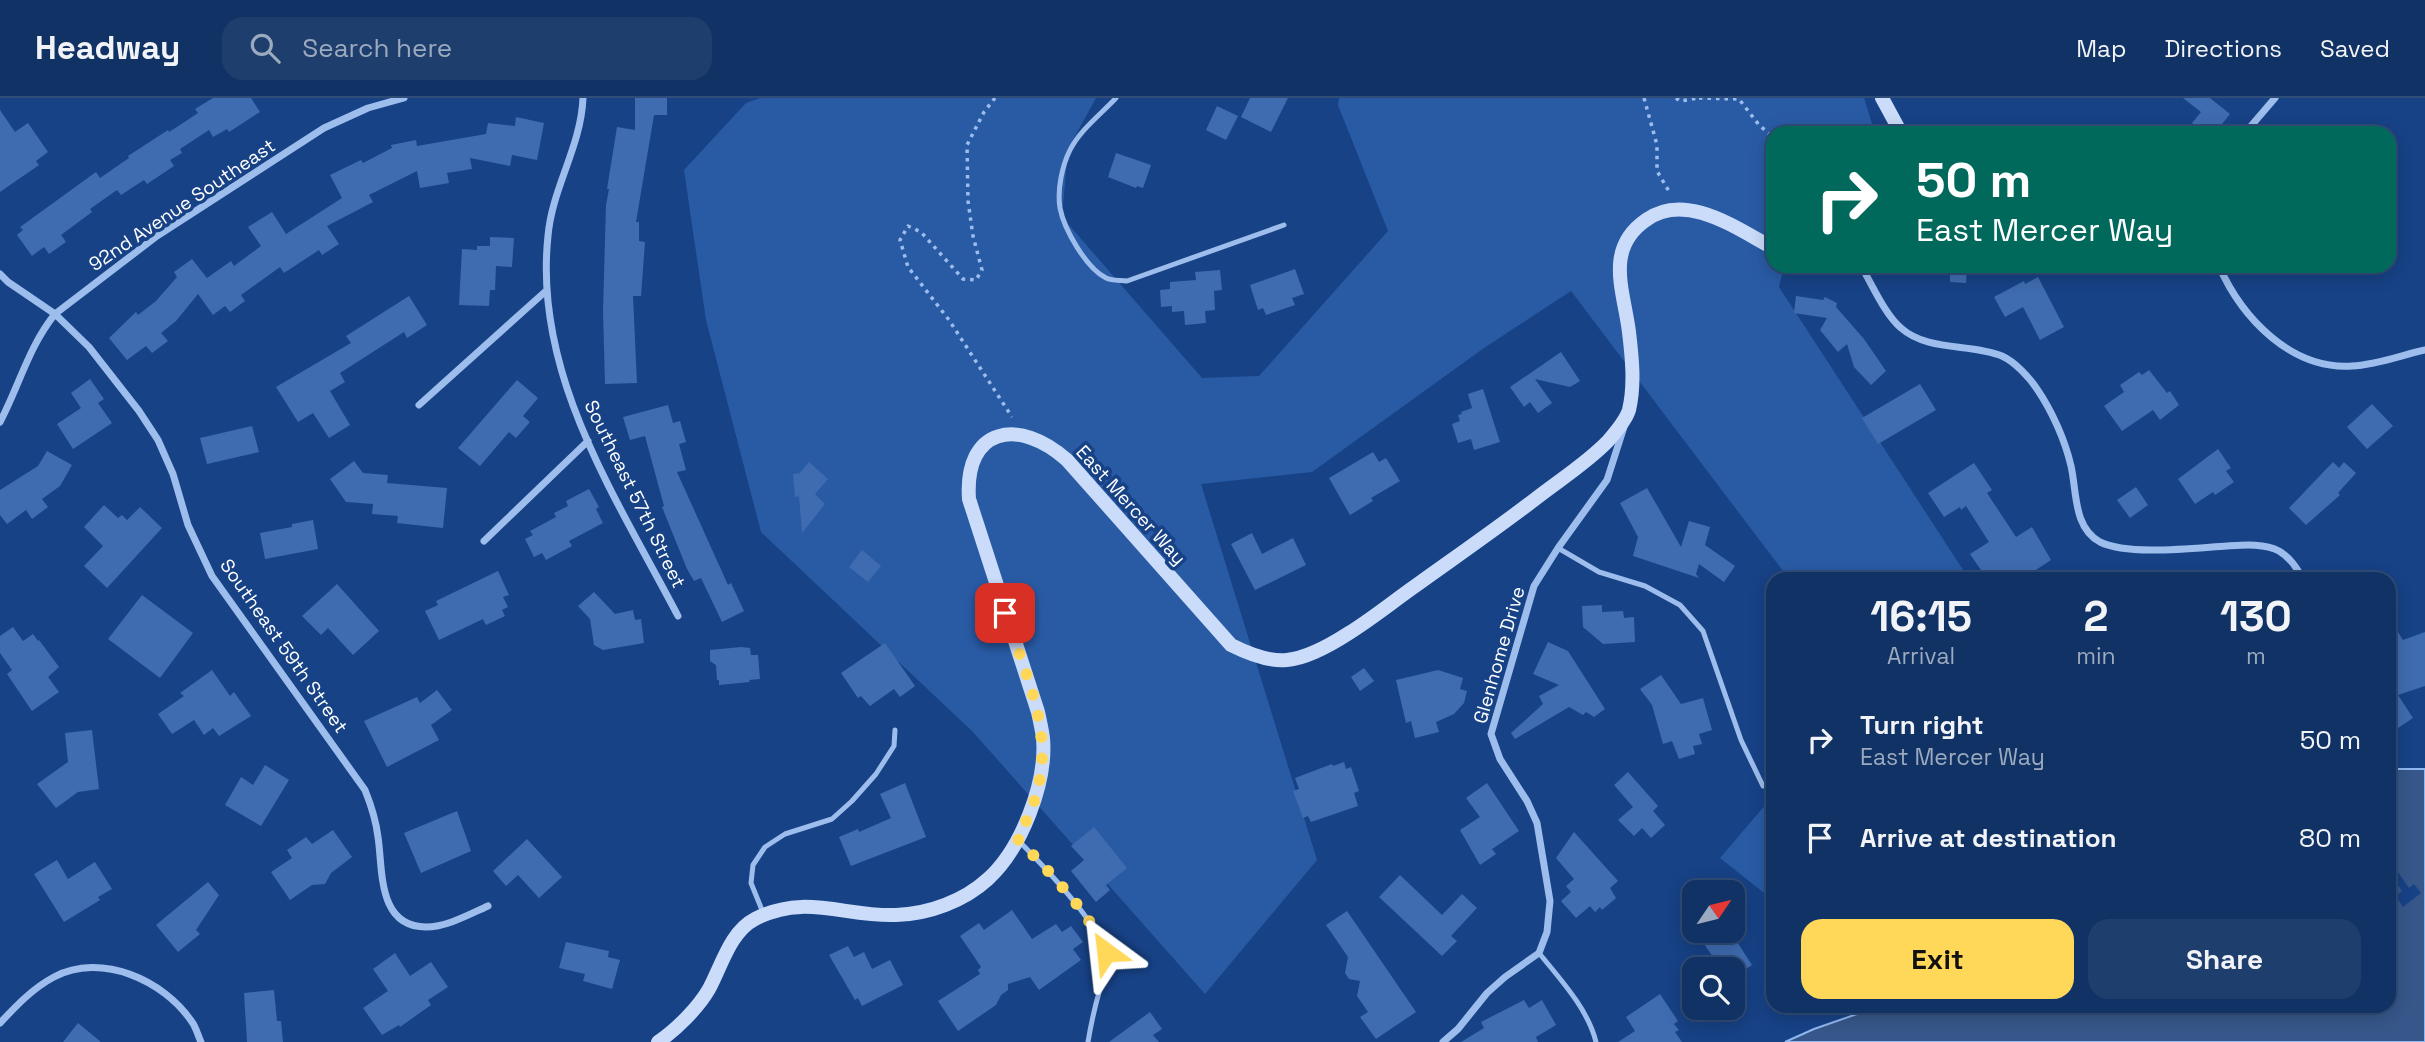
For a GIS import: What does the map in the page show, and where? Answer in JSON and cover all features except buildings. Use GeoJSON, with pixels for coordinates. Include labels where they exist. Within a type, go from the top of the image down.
{"type":"FeatureCollection","features":[{"type":"Feature","properties":{"kind":"street","name":"92nd Avenue Southeast"},"geometry":{"type":"LineString","coordinates":[[0,422],[41,330],[55,314],[147,243],[324,128],[368,108],[404,98]]}},
{"type":"Feature","properties":{"kind":"street","name":"Southeast 57th Street"},"geometry":{"type":"LineString","coordinates":[[583,98],[574,148],[553,206],[547,237],[547,290],[555,344],[574,413],[678,616]]}},
{"type":"Feature","properties":{"kind":"street"},"geometry":{"type":"LineString","coordinates":[[1882,98],[1897,126]]}},
{"type":"Feature","properties":{"kind":"street"},"geometry":{"type":"LineString","coordinates":[[2251,126],[2275,98]]}},
{"type":"Feature","properties":{"kind":"street"},"geometry":{"type":"LineString","coordinates":[[1629,413],[1632,373],[1629,330],[1618,267],[1623,247],[1632,233],[1646,219],[1660,213],[1680,210],[1713,216],[1766,244]]}},
{"type":"Feature","properties":{"kind":"street"},"geometry":{"type":"LineString","coordinates":[[1866,273],[1901,328],[1936,343],[2005,357],[2018,367],[2037,389],[2063,442],[2071,466],[2079,517],[2087,532],[2102,542],[2123,548],[2161,550],[2245,545],[2277,550],[2289,559],[2297,572]]}},
{"type":"Feature","properties":{"kind":"street"},"geometry":{"type":"LineString","coordinates":[[2223,273],[2238,299],[2272,339],[2298,355],[2320,364],[2352,366],[2425,350]]}},
{"type":"Feature","properties":{"kind":"street","name":"Southeast 59th Street"},"geometry":{"type":"LineString","coordinates":[[0,274],[55,314],[89,347],[158,440],[173,474],[188,525],[212,576],[365,790],[379,838],[383,891],[392,910],[406,922],[426,927],[457,920],[488,906]]}},
{"type":"Feature","properties":{"kind":"street"},"geometry":{"type":"LineString","coordinates":[[419,405],[547,290]]}},
{"type":"Feature","properties":{"kind":"street","name":"East Mercer Way"},"geometry":{"type":"LineString","coordinates":[[1020,434],[1037,438],[1067,460],[1231,645],[1247,653],[1287,660],[1313,652],[1349,633],[1511,517],[1607,441],[1629,413]]}},
{"type":"Feature","properties":{"kind":"street","name":"Glenhome Drive"},"geometry":{"type":"LineString","coordinates":[[1539,953],[1547,932],[1550,901],[1543,852],[1532,812],[1500,759],[1491,734],[1534,586],[1607,480],[1629,413]]}},
{"type":"Feature","properties":{"kind":"street"},"geometry":{"type":"LineString","coordinates":[[658,1042],[695,1009],[709,990],[733,941],[752,920],[795,906],[895,915],[920,912],[947,904],[989,878],[1017,838],[1036,796],[1043,740],[1038,712],[968,499],[967,479],[971,463],[981,449],[995,438],[1020,434]]}},
{"type":"Feature","properties":{"kind":"street"},"geometry":{"type":"LineString","coordinates":[[484,541],[588,441]]}},
{"type":"Feature","properties":{"kind":"street"},"geometry":{"type":"LineString","coordinates":[[1443,1042],[1505,976],[1539,953]]}},
{"type":"Feature","properties":{"kind":"street"},"geometry":{"type":"LineString","coordinates":[[0,1023],[27,996],[54,977],[77,968],[105,967],[136,976],[167,995],[193,1023],[201,1042]]}},
{"type":"Feature","properties":{"kind":"lane"},"geometry":{"type":"LineString","coordinates":[[1116,98],[1085,129],[1071,149],[1059,189],[1060,208],[1067,229],[1096,271],[1109,279],[1127,281],[1284,225]]}},
{"type":"Feature","properties":{"kind":"lane"},"geometry":{"type":"LineString","coordinates":[[1558,548],[1599,572],[1645,586],[1681,605],[1703,631],[1741,740],[1763,786]]}},
{"type":"Feature","properties":{"kind":"lane"},"geometry":{"type":"LineString","coordinates":[[764,915],[751,883],[753,865],[765,847],[785,834],[832,819],[876,774],[894,746],[895,730]]}},
{"type":"Feature","properties":{"kind":"lane"},"geometry":{"type":"LineString","coordinates":[[1017,838],[1059,883],[1100,936],[1106,952],[1107,963],[1088,1042]]}},
{"type":"Feature","properties":{"kind":"lane"},"geometry":{"type":"LineString","coordinates":[[1539,953],[1564,984],[1590,1025],[1596,1042]]}},
{"type":"Feature","properties":{"kind":"path"},"geometry":{"type":"LineString","coordinates":[[995,98],[984,112],[967,145],[972,236],[982,270],[976,280],[963,279],[921,232],[908,226],[901,240],[908,267],[949,320],[1020,434]]}},
{"type":"Feature","properties":{"kind":"path"},"geometry":{"type":"LineString","coordinates":[[1644,98],[1657,145],[1657,172],[1680,210]]}},
{"type":"Feature","properties":{"kind":"path"},"geometry":{"type":"LineString","coordinates":[[1676,98],[1680,101],[1699,98],[1739,99],[1766,131]]}},
{"type":"Feature","properties":{"kind":"shaded area"},"geometry":{"type":"Polygon","coordinates":[[[760,98],[1096,98],[1068,149],[1062,217],[1202,378],[1259,376],[1388,231],[1338,105],[1339,98],[1864,98],[1873,126],[1766,126],[1766,273],[1782,273],[1779,287],[1964,572],[1784,572],[1571,291],[1484,348],[1312,472],[1201,484],[1317,860],[1205,994],[973,732],[761,532],[706,320],[684,170],[746,103],[760,98]]]}},
{"type":"Feature","properties":{"kind":"shaded area"},"geometry":{"type":"Polygon","coordinates":[[[2396,769],[2425,769],[2425,1042],[1785,1042],[1860,1013],[2396,1013],[2396,769]]]}},
{"type":"Feature","properties":{"kind":"shaded area"},"geometry":{"type":"Polygon","coordinates":[[[1766,804],[1766,894],[1720,858],[1766,804]]]}},
{"type":"Feature","properties":{"kind":"pier"},"geometry":{"type":"Polygon","coordinates":[[[2396,869],[2409,888],[2414,884],[2421,893],[2403,907],[2396,896],[2402,891],[2396,882],[2396,869]]]}},
{"type":"Feature","properties":{"kind":"route"},"geometry":{"type":"LineString","coordinates":[[1005,613],[1038,712],[1043,740],[1036,796],[1017,838],[1059,883],[1100,936],[1106,952]]}}]}
